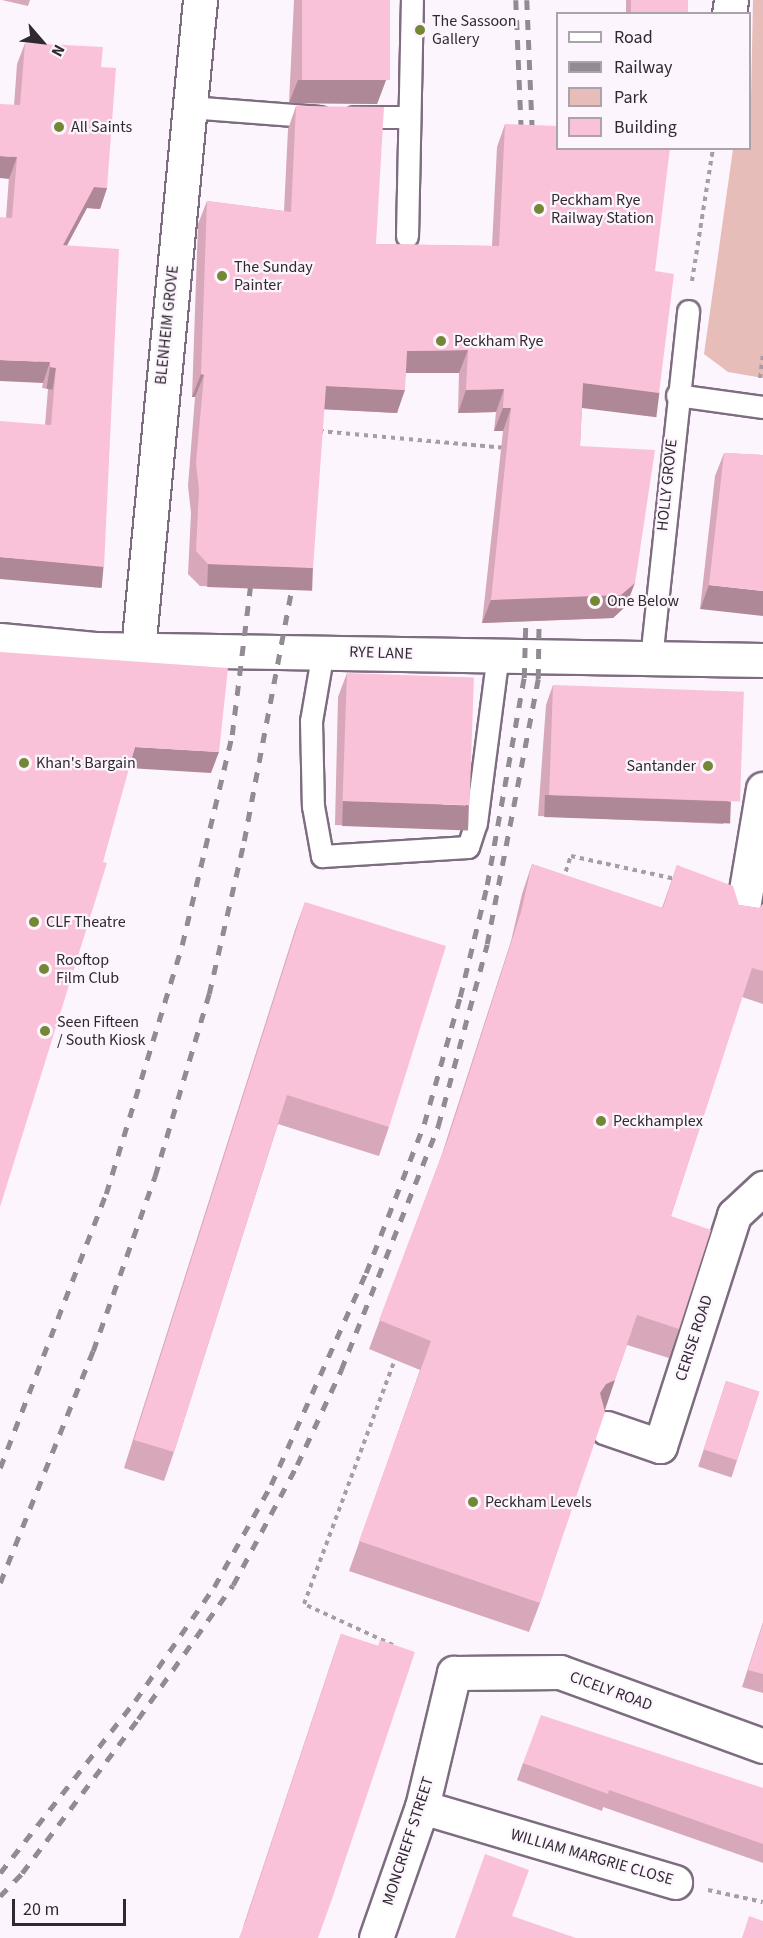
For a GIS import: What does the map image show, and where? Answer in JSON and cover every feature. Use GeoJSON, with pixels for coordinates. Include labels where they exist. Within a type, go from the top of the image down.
{"type":"FeatureCollection","features":[{"type":"Feature","properties":{"kind":"street","name":"BLENHEIM GROVE"},"geometry":{"type":"LineString","coordinates":[[138,650],[144,566],[200,0]]}},
{"type":"Feature","properties":{"kind":"street","name":"RYE LANE"},"geometry":{"type":"LineString","coordinates":[[0,640],[138,650],[323,651],[763,660]]}},
{"type":"Feature","properties":{"kind":"street"},"geometry":{"type":"LineString","coordinates":[[741,920],[763,789]]}},
{"type":"Feature","properties":{"kind":"street","name":"CERISE ROAD"},"geometry":{"type":"LineString","coordinates":[[607,1428],[660,1446],[734,1215],[763,1188]]}},
{"type":"Feature","properties":{"kind":"street","name":"CICELY ROAD"},"geometry":{"type":"LineString","coordinates":[[454,1673],[560,1672],[763,1746]]}},
{"type":"Feature","properties":{"kind":"street","name":"MONCRIEFF STREET"},"geometry":{"type":"LineString","coordinates":[[376,1938],[422,1807],[454,1673]]}},
{"type":"Feature","properties":{"kind":"street","name":"WILLIAM MARGRIE CLOSE"},"geometry":{"type":"LineString","coordinates":[[422,1807],[675,1882]]}},
{"type":"Feature","properties":{"kind":"lane"},"geometry":{"type":"LineString","coordinates":[[408,236],[407,117],[412,0]]}},
{"type":"Feature","properties":{"kind":"lane"},"geometry":{"type":"LineString","coordinates":[[189,107],[289,116],[407,117]]}},
{"type":"Feature","properties":{"kind":"lane","name":"HOLLY GROVE"},"geometry":{"type":"LineString","coordinates":[[651,659],[677,395],[688,311]]}},
{"type":"Feature","properties":{"kind":"lane"},"geometry":{"type":"LineString","coordinates":[[677,395],[763,406]]}},
{"type":"Feature","properties":{"kind":"lane"},"geometry":{"type":"LineString","coordinates":[[323,651],[311,721],[313,806],[322,856],[468,847],[476,823],[498,654]]}},
{"type":"Feature","properties":{"kind":"path"},"geometry":{"type":"LineString","coordinates":[[688,311],[713,150]]}},
{"type":"Feature","properties":{"kind":"path"},"geometry":{"type":"LineString","coordinates":[[308,430],[424,443],[517,449]]}},
{"type":"Feature","properties":{"kind":"path"},"geometry":{"type":"LineString","coordinates":[[559,890],[571,856],[684,881]]}},
{"type":"Feature","properties":{"kind":"path"},"geometry":{"type":"LineString","coordinates":[[400,1346],[304,1604],[400,1648]]}},
{"type":"Feature","properties":{"kind":"path","name":"WILLIAM MARGRIE CLOSE"},"geometry":{"type":"LineString","coordinates":[[675,1882],[763,1902]]}},
{"type":"Feature","properties":{"kind":"green space"},"geometry":{"type":"Polygon","coordinates":[[[753,0],[763,0],[763,378],[728,372],[704,354],[733,150],[751,150],[753,0]]]}},
{"type":"Feature","properties":{"kind":"building"},"geometry":{"type":"Polygon","coordinates":[[[302,0],[390,0],[390,80],[302,80],[302,0]]]}},
{"type":"Feature","properties":{"kind":"building"},"geometry":{"type":"Polygon","coordinates":[[[631,0],[688,0],[688,12],[631,12],[631,0]]]}},
{"type":"Feature","properties":{"kind":"building"},"geometry":{"type":"Polygon","coordinates":[[[25,43],[103,47],[101,67],[116,68],[107,188],[94,187],[63,245],[119,249],[104,567],[0,557],[0,421],[51,425],[56,368],[50,367],[50,362],[0,360],[0,217],[12,218],[17,157],[0,156],[0,104],[20,105],[25,43]]]}},
{"type":"Feature","properties":{"kind":"building"},"geometry":{"type":"Polygon","coordinates":[[[296,106],[384,107],[376,244],[499,246],[505,124],[556,126],[556,150],[670,150],[655,271],[674,274],[659,393],[583,383],[580,446],[655,450],[635,583],[621,595],[491,600],[511,408],[503,408],[504,389],[466,390],[468,350],[407,351],[405,390],[326,386],[313,568],[208,564],[196,551],[199,490],[196,463],[204,375],[201,374],[207,201],[291,212],[296,106]]]}},
{"type":"Feature","properties":{"kind":"building"},"geometry":{"type":"Polygon","coordinates":[[[724,453],[763,455],[763,591],[709,585],[724,453]]]}},
{"type":"Feature","properties":{"kind":"building"},"geometry":{"type":"Polygon","coordinates":[[[0,652],[228,668],[219,752],[135,747],[103,862],[107,863],[0,1207],[0,652]]]}},
{"type":"Feature","properties":{"kind":"building"},"geometry":{"type":"Polygon","coordinates":[[[347,673],[474,677],[469,805],[343,801],[347,673]]]}},
{"type":"Feature","properties":{"kind":"building"},"geometry":{"type":"Polygon","coordinates":[[[553,685],[744,692],[740,802],[549,795],[553,685]]]}},
{"type":"Feature","properties":{"kind":"building"},"geometry":{"type":"Polygon","coordinates":[[[532,864],[663,908],[677,865],[733,886],[739,905],[759,908],[763,904],[763,971],[752,968],[671,1216],[711,1230],[679,1329],[637,1315],[615,1380],[606,1384],[600,1393],[605,1412],[540,1603],[359,1541],[431,1341],[379,1320],[449,1136],[521,912],[532,864]]]}},
{"type":"Feature","properties":{"kind":"building"},"geometry":{"type":"Polygon","coordinates":[[[305,902],[446,946],[389,1127],[287,1095],[174,1452],[134,1440],[305,902]]]}},
{"type":"Feature","properties":{"kind":"building"},"geometry":{"type":"Polygon","coordinates":[[[726,1381],[759,1392],[737,1460],[704,1449],[726,1381]]]}},
{"type":"Feature","properties":{"kind":"building"},"geometry":{"type":"Polygon","coordinates":[[[763,1624],[763,1674],[748,1670],[763,1624]]]}},
{"type":"Feature","properties":{"kind":"building"},"geometry":{"type":"Polygon","coordinates":[[[341,1634],[378,1646],[380,1640],[415,1652],[318,1938],[239,1938],[245,1923],[341,1634]]]}},
{"type":"Feature","properties":{"kind":"building"},"geometry":{"type":"Polygon","coordinates":[[[541,1715],[763,1788],[763,1844],[609,1790],[608,1794],[523,1763],[541,1715]]]}},
{"type":"Feature","properties":{"kind":"building"},"geometry":{"type":"Polygon","coordinates":[[[485,1854],[529,1870],[512,1916],[576,1938],[455,1938],[485,1854]]]}},
{"type":"Feature","properties":{"kind":"building"},"geometry":{"type":"Polygon","coordinates":[[[749,1916],[763,1921],[763,1938],[742,1938],[749,1916]]]}},
{"type":"Feature","properties":{"kind":"railway"},"geometry":{"type":"LineString","coordinates":[[516,0],[522,143]]}},
{"type":"Feature","properties":{"kind":"railway"},"geometry":{"type":"LineString","coordinates":[[527,0],[533,142]]}},
{"type":"Feature","properties":{"kind":"railway"},"geometry":{"type":"LineString","coordinates":[[0,1468],[106,1194],[182,945],[232,735],[252,571]]}},
{"type":"Feature","properties":{"kind":"railway"},"geometry":{"type":"LineString","coordinates":[[0,1583],[93,1351],[155,1176],[209,994],[244,841],[295,572]]}},
{"type":"Feature","properties":{"kind":"railway"},"geometry":{"type":"LineString","coordinates":[[0,1896],[22,1873],[138,1719],[233,1585],[297,1465],[341,1370],[438,1126],[487,944],[538,679],[539,604]]}},
{"type":"Feature","properties":{"kind":"railway"},"geometry":{"type":"LineString","coordinates":[[0,1873],[135,1701],[214,1587],[271,1485],[366,1273],[424,1124],[460,997],[487,885],[524,678],[526,605]]}},
{"type":"Feature","properties":{"kind":"place","name":"The Sassoon Gallery"},"geometry":{"type":"Point","coordinates":[420,30]}},
{"type":"Feature","properties":{"kind":"place","name":"All Saints"},"geometry":{"type":"Point","coordinates":[59,127]}},
{"type":"Feature","properties":{"kind":"place","name":"Peckham Rye Railway Station"},"geometry":{"type":"Point","coordinates":[539,209]}},
{"type":"Feature","properties":{"kind":"place","name":"The Sunday Painter"},"geometry":{"type":"Point","coordinates":[222,276]}},
{"type":"Feature","properties":{"kind":"place","name":"Peckham Rye"},"geometry":{"type":"Point","coordinates":[441,341]}},
{"type":"Feature","properties":{"kind":"place","name":"One Below"},"geometry":{"type":"Point","coordinates":[595,601]}},
{"type":"Feature","properties":{"kind":"place","name":"Khan's Bargain"},"geometry":{"type":"Point","coordinates":[24,763]}},
{"type":"Feature","properties":{"kind":"place","name":"Santander"},"geometry":{"type":"Point","coordinates":[708,766]}},
{"type":"Feature","properties":{"kind":"place","name":"CLF Theatre"},"geometry":{"type":"Point","coordinates":[34,922]}},
{"type":"Feature","properties":{"kind":"place","name":"Rooftop Film Club"},"geometry":{"type":"Point","coordinates":[44,969]}},
{"type":"Feature","properties":{"kind":"place","name":"Seen Fifteen / South Kiosk"},"geometry":{"type":"Point","coordinates":[45,1031]}},
{"type":"Feature","properties":{"kind":"place","name":"Peckhamplex"},"geometry":{"type":"Point","coordinates":[601,1121]}},
{"type":"Feature","properties":{"kind":"place","name":"Peckham Levels"},"geometry":{"type":"Point","coordinates":[473,1502]}}]}
